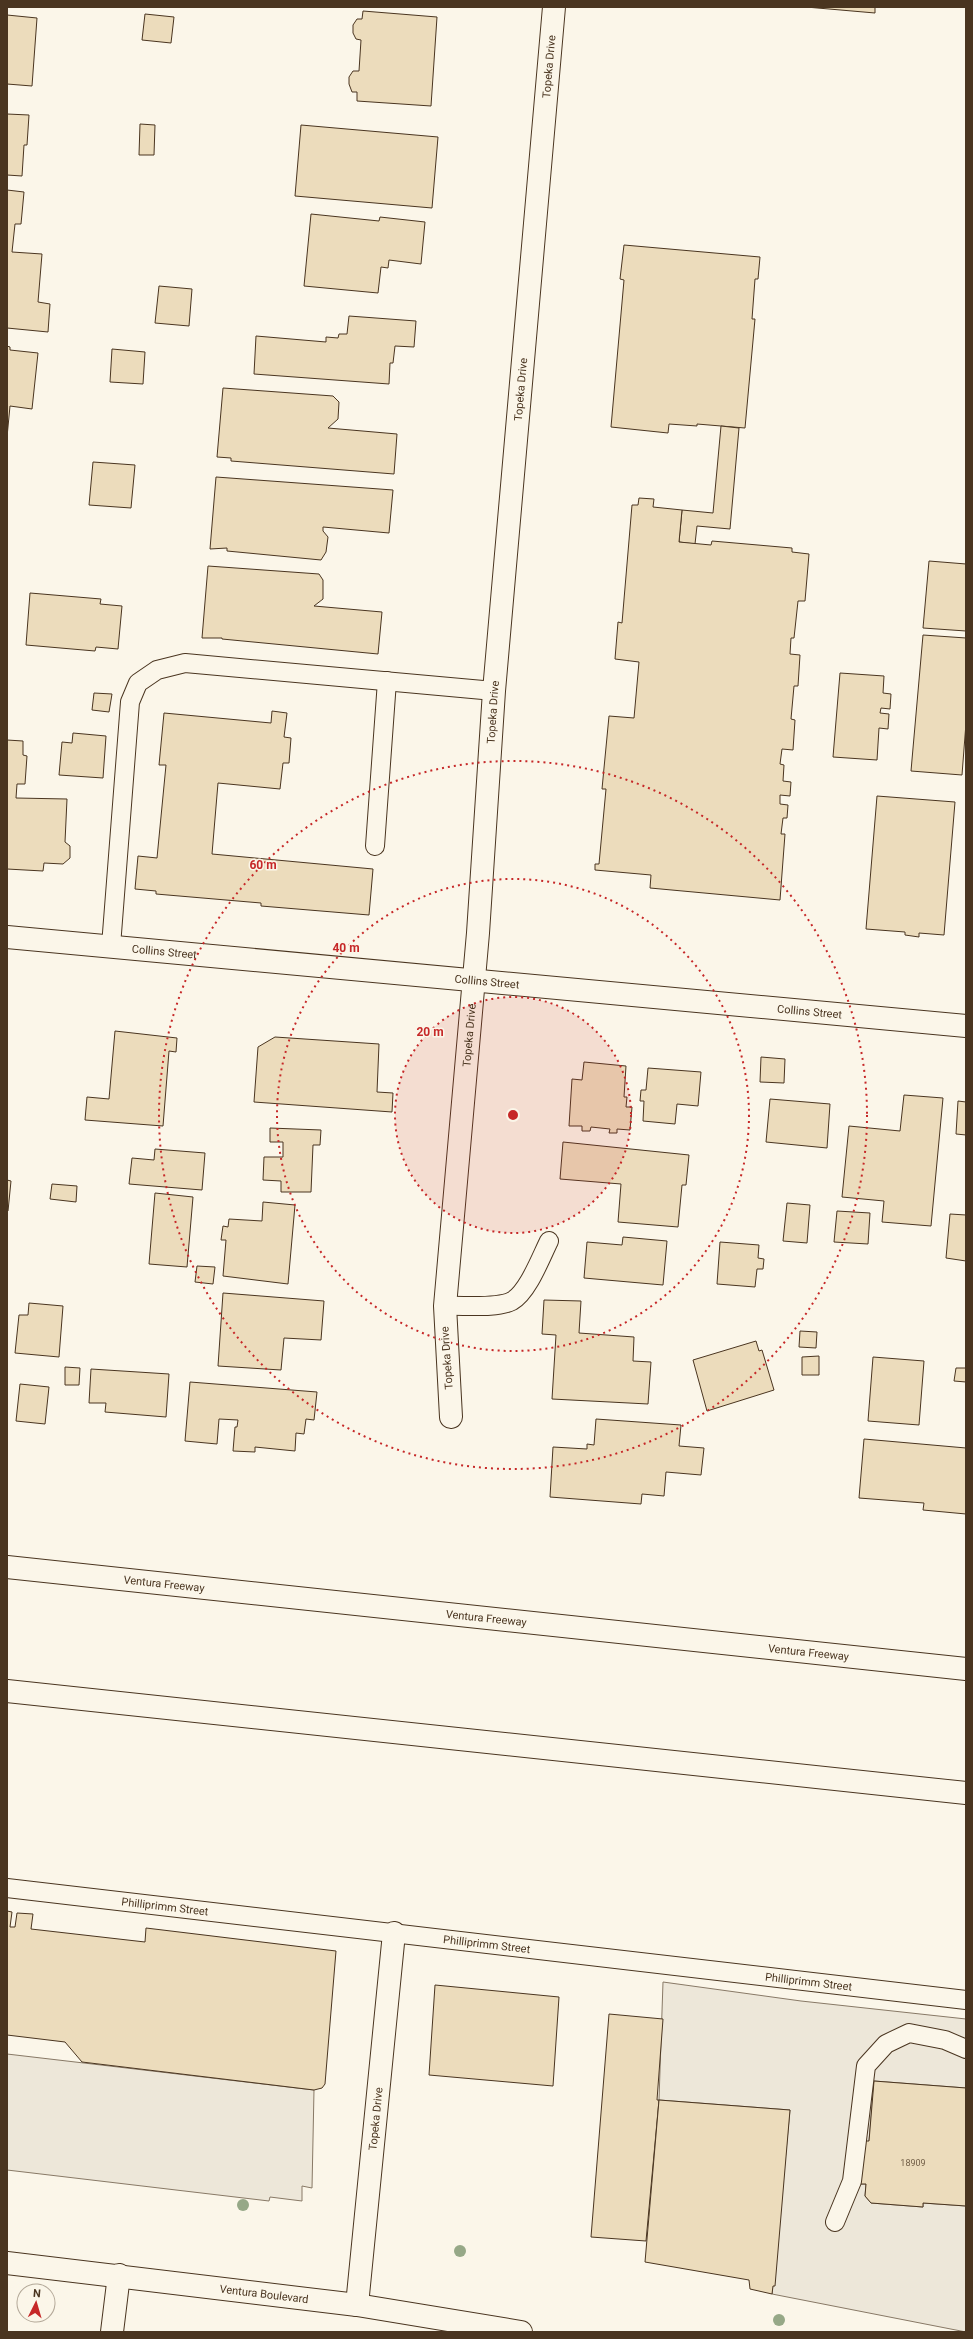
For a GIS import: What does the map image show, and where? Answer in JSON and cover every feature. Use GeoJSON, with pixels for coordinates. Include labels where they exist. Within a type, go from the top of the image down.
{"type":"FeatureCollection","features":[{"type":"Feature","properties":{"kind":"main road","name":"Topeka Drive"},"geometry":{"type":"LineString","coordinates":[[451,1417],[445,1306],[474,981],[494,691],[554,7]]}},
{"type":"Feature","properties":{"kind":"main road","name":"Collins Street"},"geometry":{"type":"LineString","coordinates":[[7,937],[966,1026]]}},
{"type":"Feature","properties":{"kind":"main road","name":"Ventura Freeway"},"geometry":{"type":"LineString","coordinates":[[7,1567],[966,1669]]}},
{"type":"Feature","properties":{"kind":"main road"},"geometry":{"type":"LineString","coordinates":[[7,1691],[966,1793]]}},
{"type":"Feature","properties":{"kind":"main road","name":"Topeka Drive"},"geometry":{"type":"LineString","coordinates":[[357,2305],[394,1932]]}},
{"type":"Feature","properties":{"kind":"main road","name":"Ventura Boulevard"},"geometry":{"type":"LineString","coordinates":[[7,2263],[119,2275],[357,2305],[521,2332]]}},
{"type":"Feature","properties":{"kind":"main road"},"geometry":{"type":"LineString","coordinates":[[112,2332],[119,2275]]}},
{"type":"Feature","properties":{"kind":"lane"},"geometry":{"type":"LineString","coordinates":[[111,946],[130,702],[138,683],[157,670],[185,662],[494,691]]}},
{"type":"Feature","properties":{"kind":"lane"},"geometry":{"type":"LineString","coordinates":[[375,846],[387,682]]}},
{"type":"Feature","properties":{"kind":"lane"},"geometry":{"type":"LineString","coordinates":[[445,1306],[498,1305],[512,1301],[523,1291],[549,1241]]}},
{"type":"Feature","properties":{"kind":"lane","name":"Philliprimm Street"},"geometry":{"type":"LineString","coordinates":[[7,1888],[966,2000]]}},
{"type":"Feature","properties":{"kind":"lane"},"geometry":{"type":"LineString","coordinates":[[835,2222],[852,2181],[866,2066],[886,2044],[909,2033],[945,2040],[966,2050]]}},
{"type":"Feature","properties":{"kind":"shaded area"},"geometry":{"type":"Polygon","coordinates":[[[663,1982],[801,2001],[966,2019],[966,2088],[874,2081],[869,2141],[859,2184],[866,2184],[865,2196],[871,2203],[923,2207],[923,2203],[966,2206],[966,2332],[772,2294],[790,2110],[659,2100],[663,1982]]]}},
{"type":"Feature","properties":{"kind":"shaded area"},"geometry":{"type":"Polygon","coordinates":[[[7,2054],[314,2090],[312,2188],[302,2186],[302,2201],[270,2197],[269,2201],[7,2170],[7,2054]]]}},
{"type":"Feature","properties":{"kind":"building"},"geometry":{"type":"Polygon","coordinates":[[[806,7],[875,7],[875,13],[806,7]]]}},
{"type":"Feature","properties":{"kind":"building"},"geometry":{"type":"Polygon","coordinates":[[[363,11],[437,17],[431,106],[357,101],[357,92],[352,92],[349,84],[349,77],[353,71],[359,71],[361,40],[356,39],[353,33],[353,25],[357,19],[362,19],[363,11]]]}},
{"type":"Feature","properties":{"kind":"building"},"geometry":{"type":"Polygon","coordinates":[[[145,14],[174,17],[171,43],[142,40],[145,14]]]}},
{"type":"Feature","properties":{"kind":"building"},"geometry":{"type":"Polygon","coordinates":[[[7,15],[37,18],[32,86],[7,84],[7,15]]]}},
{"type":"Feature","properties":{"kind":"building"},"geometry":{"type":"Polygon","coordinates":[[[7,114],[29,115],[27,145],[24,145],[22,176],[7,175],[7,114]]]}},
{"type":"Feature","properties":{"kind":"building"},"geometry":{"type":"Polygon","coordinates":[[[140,124],[155,125],[154,155],[139,155],[140,124]]]}},
{"type":"Feature","properties":{"kind":"building"},"geometry":{"type":"Polygon","coordinates":[[[301,125],[438,137],[432,208],[295,196],[301,125]]]}},
{"type":"Feature","properties":{"kind":"building"},"geometry":{"type":"Polygon","coordinates":[[[7,190],[24,192],[21,224],[15,224],[12,252],[42,254],[38,302],[50,304],[48,332],[7,328],[7,190]]]}},
{"type":"Feature","properties":{"kind":"building"},"geometry":{"type":"Polygon","coordinates":[[[311,214],[379,221],[380,217],[425,222],[421,264],[389,260],[388,268],[381,267],[378,293],[304,286],[311,214]]]}},
{"type":"Feature","properties":{"kind":"building"},"geometry":{"type":"Polygon","coordinates":[[[624,245],[760,257],[758,279],[755,279],[752,319],[755,319],[745,428],[697,424],[697,426],[669,424],[668,433],[611,427],[624,280],[620,279],[624,245]]]}},
{"type":"Feature","properties":{"kind":"building"},"geometry":{"type":"Polygon","coordinates":[[[159,286],[192,289],[189,326],[155,323],[159,286]]]}},
{"type":"Feature","properties":{"kind":"building"},"geometry":{"type":"Polygon","coordinates":[[[349,316],[416,321],[414,347],[395,346],[393,363],[390,363],[389,384],[254,374],[256,336],[326,342],[326,337],[338,338],[339,334],[347,334],[349,316]]]}},
{"type":"Feature","properties":{"kind":"building"},"geometry":{"type":"Polygon","coordinates":[[[7,346],[10,347],[10,350],[38,353],[32,409],[10,406],[7,437],[7,346]]]}},
{"type":"Feature","properties":{"kind":"building"},"geometry":{"type":"Polygon","coordinates":[[[112,349],[145,352],[143,384],[110,382],[112,349]]]}},
{"type":"Feature","properties":{"kind":"building"},"geometry":{"type":"Polygon","coordinates":[[[223,388],[333,396],[339,402],[338,419],[328,428],[397,434],[394,474],[231,461],[231,458],[217,457],[223,388]]]}},
{"type":"Feature","properties":{"kind":"building"},"geometry":{"type":"Polygon","coordinates":[[[721,426],[739,428],[730,529],[697,526],[695,544],[679,542],[682,510],[713,513],[721,426]]]}},
{"type":"Feature","properties":{"kind":"building"},"geometry":{"type":"Polygon","coordinates":[[[93,462],[135,465],[131,508],[89,505],[93,462]]]}},
{"type":"Feature","properties":{"kind":"building"},"geometry":{"type":"Polygon","coordinates":[[[216,477],[393,490],[389,533],[323,527],[323,531],[328,537],[326,552],[321,560],[227,551],[227,548],[210,549],[216,477]]]}},
{"type":"Feature","properties":{"kind":"building"},"geometry":{"type":"Polygon","coordinates":[[[639,498],[654,499],[653,507],[682,510],[679,542],[711,545],[712,541],[792,548],[792,552],[809,554],[805,601],[798,601],[794,638],[791,638],[790,654],[800,655],[798,686],[794,686],[791,719],[795,720],[793,750],[782,749],[780,764],[784,765],[783,781],[791,782],[790,796],[780,795],[780,804],[788,805],[787,818],[783,818],[781,834],[785,834],[780,900],[650,888],[651,875],[595,870],[595,864],[599,864],[606,789],[602,789],[609,716],[634,718],[639,662],[615,659],[618,622],[622,623],[632,505],[638,505],[639,498]]]}},
{"type":"Feature","properties":{"kind":"building"},"geometry":{"type":"Polygon","coordinates":[[[929,561],[966,564],[966,631],[923,628],[929,561]]]}},
{"type":"Feature","properties":{"kind":"building"},"geometry":{"type":"Polygon","coordinates":[[[208,566],[319,574],[323,580],[323,599],[314,606],[382,612],[378,654],[222,638],[202,638],[208,566]]]}},
{"type":"Feature","properties":{"kind":"building"},"geometry":{"type":"Polygon","coordinates":[[[30,593],[101,599],[100,604],[122,606],[118,649],[96,647],[95,651],[26,645],[30,593]]]}},
{"type":"Feature","properties":{"kind":"building"},"geometry":{"type":"Polygon","coordinates":[[[923,635],[966,638],[966,723],[962,775],[911,771],[923,635]]]}},
{"type":"Feature","properties":{"kind":"building"},"geometry":{"type":"Polygon","coordinates":[[[840,673],[884,676],[883,693],[891,694],[890,709],[881,708],[880,713],[889,714],[888,729],[879,728],[877,760],[833,757],[840,673]]]}},
{"type":"Feature","properties":{"kind":"building"},"geometry":{"type":"Polygon","coordinates":[[[94,693],[112,694],[109,712],[92,710],[94,693]]]}},
{"type":"Feature","properties":{"kind":"building"},"geometry":{"type":"Polygon","coordinates":[[[272,711],[287,713],[284,737],[291,738],[289,763],[283,763],[280,789],[218,783],[212,854],[373,869],[369,915],[261,906],[261,903],[156,894],[156,891],[135,889],[138,856],[157,858],[166,765],[159,765],[164,713],[271,723],[272,711]]]}},
{"type":"Feature","properties":{"kind":"building"},"geometry":{"type":"Polygon","coordinates":[[[73,733],[106,736],[103,778],[59,775],[62,742],[72,743],[73,733]]]}},
{"type":"Feature","properties":{"kind":"building"},"geometry":{"type":"Polygon","coordinates":[[[7,740],[23,741],[23,755],[27,756],[25,784],[17,784],[16,798],[67,799],[65,842],[70,846],[70,858],[63,864],[44,863],[43,871],[7,869],[7,740]]]}},
{"type":"Feature","properties":{"kind":"building"},"geometry":{"type":"Polygon","coordinates":[[[877,796],[955,802],[944,935],[919,933],[919,937],[905,935],[905,932],[866,929],[877,796]]]}},
{"type":"Feature","properties":{"kind":"building"},"geometry":{"type":"Polygon","coordinates":[[[115,1031],[177,1038],[176,1052],[169,1051],[163,1126],[85,1120],[87,1097],[109,1099],[115,1031]]]}},
{"type":"Feature","properties":{"kind":"building"},"geometry":{"type":"Polygon","coordinates":[[[275,1037],[379,1044],[377,1092],[393,1093],[392,1112],[254,1102],[258,1047],[275,1037]]]}},
{"type":"Feature","properties":{"kind":"building"},"geometry":{"type":"Polygon","coordinates":[[[761,1057],[785,1059],[784,1083],[760,1082],[761,1057]]]}},
{"type":"Feature","properties":{"kind":"building"},"geometry":{"type":"Polygon","coordinates":[[[584,1062],[626,1066],[624,1097],[627,1097],[626,1107],[632,1107],[630,1130],[617,1129],[617,1133],[609,1133],[610,1129],[591,1127],[590,1131],[582,1131],[582,1126],[569,1126],[572,1079],[582,1080],[584,1062]]]}},
{"type":"Feature","properties":{"kind":"building"},"geometry":{"type":"Polygon","coordinates":[[[648,1068],[701,1072],[698,1106],[677,1104],[675,1124],[643,1121],[644,1101],[640,1101],[641,1090],[646,1090],[648,1068]]]}},
{"type":"Feature","properties":{"kind":"building"},"geometry":{"type":"Polygon","coordinates":[[[904,1095],[943,1098],[931,1226],[882,1222],[884,1201],[842,1197],[849,1126],[900,1131],[904,1095]]]}},
{"type":"Feature","properties":{"kind":"building"},"geometry":{"type":"Polygon","coordinates":[[[770,1099],[830,1104],[827,1148],[766,1142],[770,1099]]]}},
{"type":"Feature","properties":{"kind":"building"},"geometry":{"type":"Polygon","coordinates":[[[958,1101],[966,1102],[966,1135],[956,1134],[958,1101]]]}},
{"type":"Feature","properties":{"kind":"building"},"geometry":{"type":"Polygon","coordinates":[[[270,1128],[321,1130],[320,1145],[313,1145],[311,1192],[281,1192],[281,1181],[263,1180],[264,1157],[283,1157],[283,1142],[270,1142],[270,1128]]]}},
{"type":"Feature","properties":{"kind":"building"},"geometry":{"type":"Polygon","coordinates":[[[563,1142],[689,1155],[686,1185],[682,1185],[678,1227],[618,1222],[621,1184],[560,1179],[563,1142]]]}},
{"type":"Feature","properties":{"kind":"building"},"geometry":{"type":"Polygon","coordinates":[[[155,1149],[205,1153],[202,1190],[129,1184],[132,1158],[154,1160],[155,1149]]]}},
{"type":"Feature","properties":{"kind":"building"},"geometry":{"type":"Polygon","coordinates":[[[7,1180],[11,1181],[8,1211],[7,1210],[7,1180]]]}},
{"type":"Feature","properties":{"kind":"building"},"geometry":{"type":"Polygon","coordinates":[[[52,1184],[77,1186],[76,1202],[50,1199],[52,1184]]]}},
{"type":"Feature","properties":{"kind":"building"},"geometry":{"type":"Polygon","coordinates":[[[155,1193],[193,1197],[187,1267],[149,1264],[155,1193]]]}},
{"type":"Feature","properties":{"kind":"building"},"geometry":{"type":"Polygon","coordinates":[[[263,1202],[295,1205],[288,1284],[223,1276],[226,1240],[221,1240],[223,1226],[228,1227],[229,1219],[262,1221],[263,1202]]]}},
{"type":"Feature","properties":{"kind":"building"},"geometry":{"type":"Polygon","coordinates":[[[787,1203],[810,1205],[807,1243],[783,1241],[787,1203]]]}},
{"type":"Feature","properties":{"kind":"building"},"geometry":{"type":"Polygon","coordinates":[[[837,1211],[870,1213],[868,1244],[834,1242],[837,1211]]]}},
{"type":"Feature","properties":{"kind":"building"},"geometry":{"type":"Polygon","coordinates":[[[950,1214],[966,1215],[966,1261],[946,1258],[950,1214]]]}},
{"type":"Feature","properties":{"kind":"building"},"geometry":{"type":"Polygon","coordinates":[[[623,1237],[667,1241],[663,1285],[584,1278],[587,1242],[622,1245],[623,1237]]]}},
{"type":"Feature","properties":{"kind":"building"},"geometry":{"type":"Polygon","coordinates":[[[720,1242],[759,1245],[758,1258],[764,1259],[763,1269],[757,1269],[755,1287],[717,1284],[720,1242]]]}},
{"type":"Feature","properties":{"kind":"building"},"geometry":{"type":"Polygon","coordinates":[[[197,1266],[215,1267],[213,1284],[195,1282],[197,1266]]]}},
{"type":"Feature","properties":{"kind":"building"},"geometry":{"type":"Polygon","coordinates":[[[223,1293],[324,1301],[321,1340],[284,1338],[281,1370],[218,1366],[223,1293]]]}},
{"type":"Feature","properties":{"kind":"building"},"geometry":{"type":"Polygon","coordinates":[[[544,1300],[581,1301],[579,1333],[634,1337],[633,1361],[651,1362],[648,1404],[552,1399],[556,1335],[542,1334],[544,1300]]]}},
{"type":"Feature","properties":{"kind":"building"},"geometry":{"type":"Polygon","coordinates":[[[29,1303],[63,1306],[59,1357],[15,1353],[19,1315],[28,1315],[29,1303]]]}},
{"type":"Feature","properties":{"kind":"building"},"geometry":{"type":"Polygon","coordinates":[[[800,1331],[817,1332],[816,1348],[799,1347],[800,1331]]]}},
{"type":"Feature","properties":{"kind":"building"},"geometry":{"type":"Polygon","coordinates":[[[756,1341],[759,1351],[762,1350],[774,1390],[707,1411],[693,1360],[756,1341]]]}},
{"type":"Feature","properties":{"kind":"building"},"geometry":{"type":"Polygon","coordinates":[[[819,1356],[819,1375],[802,1375],[802,1357],[819,1356]]]}},
{"type":"Feature","properties":{"kind":"building"},"geometry":{"type":"Polygon","coordinates":[[[873,1357],[924,1361],[919,1425],[868,1421],[873,1357]]]}},
{"type":"Feature","properties":{"kind":"building"},"geometry":{"type":"Polygon","coordinates":[[[65,1367],[80,1368],[79,1385],[65,1385],[65,1367]]]}},
{"type":"Feature","properties":{"kind":"building"},"geometry":{"type":"Polygon","coordinates":[[[956,1368],[966,1368],[966,1382],[954,1381],[956,1368]]]}},
{"type":"Feature","properties":{"kind":"building"},"geometry":{"type":"Polygon","coordinates":[[[91,1369],[169,1374],[166,1417],[105,1412],[106,1403],[89,1403],[91,1369]]]}},
{"type":"Feature","properties":{"kind":"building"},"geometry":{"type":"Polygon","coordinates":[[[190,1382],[317,1392],[314,1420],[306,1419],[304,1434],[296,1433],[295,1451],[255,1447],[255,1452],[233,1451],[235,1427],[237,1427],[238,1420],[219,1419],[217,1444],[185,1441],[190,1382]]]}},
{"type":"Feature","properties":{"kind":"building"},"geometry":{"type":"Polygon","coordinates":[[[20,1384],[49,1387],[45,1424],[16,1421],[20,1384]]]}},
{"type":"Feature","properties":{"kind":"building"},"geometry":{"type":"Polygon","coordinates":[[[596,1419],[681,1425],[679,1446],[704,1448],[701,1475],[666,1472],[664,1496],[642,1494],[641,1504],[550,1497],[553,1447],[587,1449],[587,1444],[594,1445],[596,1419]]]}},
{"type":"Feature","properties":{"kind":"building"},"geometry":{"type":"Polygon","coordinates":[[[864,1439],[966,1448],[966,1514],[923,1510],[924,1503],[859,1498],[864,1439]]]}},
{"type":"Feature","properties":{"kind":"building"},"geometry":{"type":"Polygon","coordinates":[[[7,1911],[12,1912],[10,1927],[15,1927],[17,1913],[33,1914],[31,1929],[145,1942],[146,1928],[336,1951],[325,2084],[322,2088],[314,2090],[82,2062],[65,2042],[7,2035],[7,1911]]]}},
{"type":"Feature","properties":{"kind":"building"},"geometry":{"type":"Polygon","coordinates":[[[435,1985],[559,1997],[553,2086],[429,2075],[435,1985]]]}},
{"type":"Feature","properties":{"kind":"building"},"geometry":{"type":"Polygon","coordinates":[[[609,2014],[663,2019],[657,2100],[659,2100],[646,2241],[591,2237],[609,2014]]]}},
{"type":"Feature","properties":{"kind":"building"},"geometry":{"type":"Polygon","coordinates":[[[874,2081],[966,2088],[966,2206],[923,2203],[923,2207],[871,2203],[865,2196],[866,2184],[859,2184],[862,2141],[869,2141],[874,2081]]]}},
{"type":"Feature","properties":{"kind":"building"},"geometry":{"type":"Polygon","coordinates":[[[659,2100],[790,2110],[775,2286],[773,2286],[772,2294],[750,2289],[749,2280],[645,2262],[659,2100]]]}}]}
